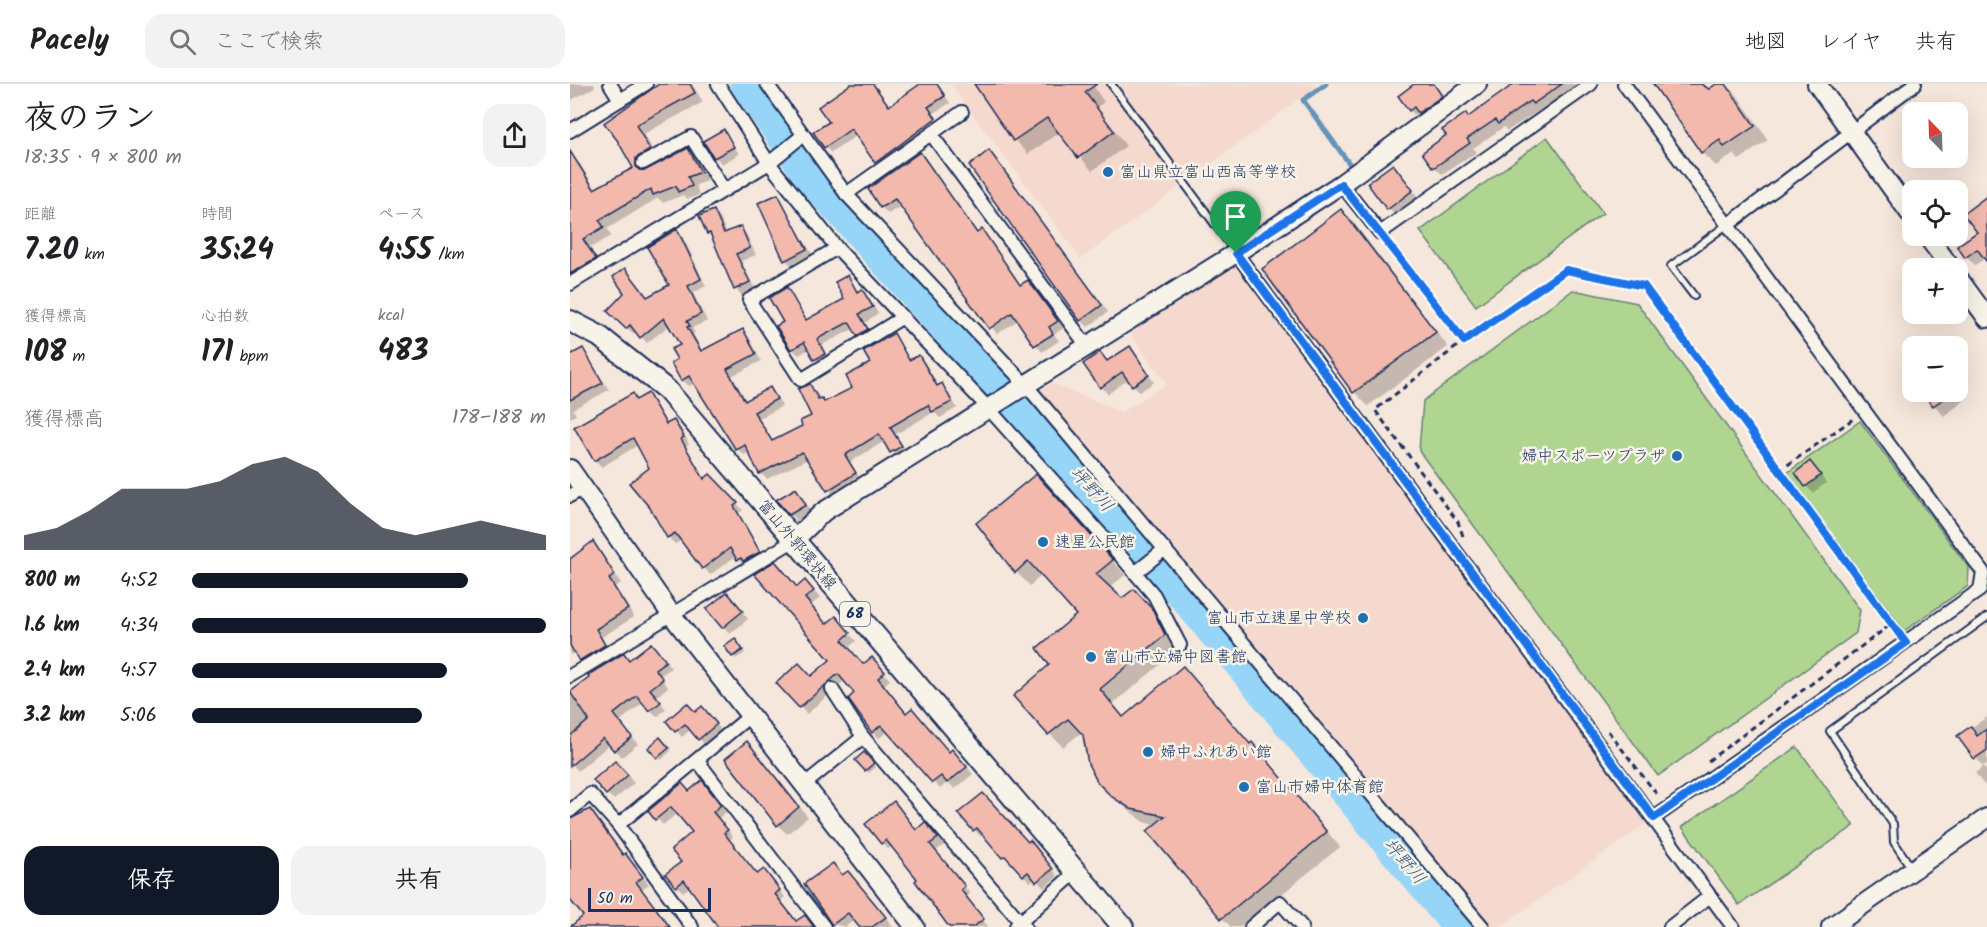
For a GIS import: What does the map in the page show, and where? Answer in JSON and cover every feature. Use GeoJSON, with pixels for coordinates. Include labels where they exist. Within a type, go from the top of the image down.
{"type":"FeatureCollection","features":[{"type":"Feature","properties":{"kind":"main road","name":"富山外郭環状線"},"geometry":{"type":"LineString","coordinates":[[570,321],[599,336],[667,390],[1123,927]]}},
{"type":"Feature","properties":{"kind":"street"},"geometry":{"type":"LineString","coordinates":[[610,84],[620,100]]}},
{"type":"Feature","properties":{"kind":"street"},"geometry":{"type":"LineString","coordinates":[[570,131],[646,84]]}},
{"type":"Feature","properties":{"kind":"street"},"geometry":{"type":"LineString","coordinates":[[718,84],[769,163],[837,248],[988,409],[1135,573],[1154,595],[1180,645]]}},
{"type":"Feature","properties":{"kind":"street"},"geometry":{"type":"LineString","coordinates":[[767,84],[802,136],[846,194],[1026,385],[1483,927]]}},
{"type":"Feature","properties":{"kind":"street"},"geometry":{"type":"LineString","coordinates":[[1341,184],[1380,233],[1591,84]]}},
{"type":"Feature","properties":{"kind":"street"},"geometry":{"type":"LineString","coordinates":[[1624,84],[1983,572],[1980,590],[1654,818]]}},
{"type":"Feature","properties":{"kind":"street"},"geometry":{"type":"LineString","coordinates":[[1817,84],[1902,202]]}},
{"type":"Feature","properties":{"kind":"street"},"geometry":{"type":"LineString","coordinates":[[1729,224],[1915,84]]}},
{"type":"Feature","properties":{"kind":"street"},"geometry":{"type":"LineString","coordinates":[[570,676],[793,541],[823,512],[1236,253],[1341,184],[1466,87]]}},
{"type":"Feature","properties":{"kind":"street"},"geometry":{"type":"LineString","coordinates":[[846,194],[962,112]]}},
{"type":"Feature","properties":{"kind":"street"},"geometry":{"type":"LineString","coordinates":[[931,134],[1087,346]]}},
{"type":"Feature","properties":{"kind":"street"},"geometry":{"type":"LineString","coordinates":[[570,284],[769,163],[802,136]]}},
{"type":"Feature","properties":{"kind":"street"},"geometry":{"type":"LineString","coordinates":[[642,163],[691,137],[724,190]]}},
{"type":"Feature","properties":{"kind":"street"},"geometry":{"type":"LineString","coordinates":[[837,248],[749,300],[801,380],[903,317]]}},
{"type":"Feature","properties":{"kind":"street"},"geometry":{"type":"LineString","coordinates":[[1236,253],[1732,927]]}},
{"type":"Feature","properties":{"kind":"street"},"geometry":{"type":"LineString","coordinates":[[1968,292],[1987,318]]}},
{"type":"Feature","properties":{"kind":"street"},"geometry":{"type":"LineString","coordinates":[[570,469],[576,492],[915,927]]}},
{"type":"Feature","properties":{"kind":"street"},"geometry":{"type":"LineString","coordinates":[[1135,573],[1165,549]]}},
{"type":"Feature","properties":{"kind":"street"},"geometry":{"type":"LineString","coordinates":[[832,689],[863,737],[1020,926],[1077,871]]}},
{"type":"Feature","properties":{"kind":"street"},"geometry":{"type":"LineString","coordinates":[[618,825],[751,715]]}},
{"type":"Feature","properties":{"kind":"street"},"geometry":{"type":"LineString","coordinates":[[805,784],[863,737]]}},
{"type":"Feature","properties":{"kind":"street"},"geometry":{"type":"LineString","coordinates":[[697,760],[824,927]]}},
{"type":"Feature","properties":{"kind":"street"},"geometry":{"type":"LineString","coordinates":[[570,811],[590,794],[618,825],[692,927]]}},
{"type":"Feature","properties":{"kind":"street"},"geometry":{"type":"LineString","coordinates":[[1831,927],[1987,818]]}},
{"type":"Feature","properties":{"kind":"street"},"geometry":{"type":"LineString","coordinates":[[1670,927],[1710,896]]}},
{"type":"Feature","properties":{"kind":"street"},"geometry":{"type":"LineString","coordinates":[[1251,927],[1280,902],[1302,927]]}},
{"type":"Feature","properties":{"kind":"lane"},"geometry":{"type":"LineString","coordinates":[[1111,84],[1236,253]]}},
{"type":"Feature","properties":{"kind":"lane"},"geometry":{"type":"LineString","coordinates":[[1694,296],[1671,266],[1729,224]]}},
{"type":"Feature","properties":{"kind":"lane"},"geometry":{"type":"LineString","coordinates":[[1913,870],[1894,842],[1893,824],[1830,731],[1987,617]]}},
{"type":"Feature","properties":{"kind":"path"},"geometry":{"type":"LineString","coordinates":[[1380,233],[1464,341]]}},
{"type":"Feature","properties":{"kind":"path"},"geometry":{"type":"LineString","coordinates":[[1467,544],[1458,522],[1375,410],[1464,341],[1566,270],[1644,286],[1890,625],[1906,643]]}},
{"type":"Feature","properties":{"kind":"path"},"geometry":{"type":"LineString","coordinates":[[1779,471],[1865,410]]}},
{"type":"Feature","properties":{"kind":"path"},"geometry":{"type":"LineString","coordinates":[[1705,763],[1890,625]]}},
{"type":"Feature","properties":{"kind":"path"},"geometry":{"type":"LineString","coordinates":[[1603,725],[1659,798],[1668,791]]}},
{"type":"Feature","properties":{"kind":"shaded area","name":"富山県立富山西高等学校"},"geometry":{"type":"Polygon","coordinates":[[[950,84],[1320,84],[1081,259],[950,84]]]}},
{"type":"Feature","properties":{"kind":"shaded area","name":"富山市立速星中学校"},"geometry":{"type":"Polygon","coordinates":[[[1238,261],[1647,823],[1500,927],[1490,927],[1037,392],[1051,383],[1122,412],[1167,384],[1129,332],[1238,261]]]}},
{"type":"Feature","properties":{"kind":"green space"},"geometry":{"type":"Polygon","coordinates":[[[1547,137],[1603,213],[1476,306],[1420,231],[1547,137]]]}},
{"type":"Feature","properties":{"kind":"green space"},"geometry":{"type":"Polygon","coordinates":[[[1573,290],[1637,303],[1860,610],[1856,633],[1658,776],[1419,451],[1423,401],[1573,290]]]}},
{"type":"Feature","properties":{"kind":"green space"},"geometry":{"type":"Polygon","coordinates":[[[1860,421],[1969,568],[1968,586],[1904,631],[1787,473],[1860,421]]]}},
{"type":"Feature","properties":{"kind":"green space"},"geometry":{"type":"Polygon","coordinates":[[[1797,747],[1854,826],[1739,905],[1682,827],[1797,747]]]}},
{"type":"Feature","properties":{"kind":"building"},"geometry":{"type":"Polygon","coordinates":[[[659,84],[690,84],[695,93],[636,125],[650,150],[636,158],[636,166],[639,170],[646,170],[688,148],[701,172],[688,177],[692,186],[678,192],[676,186],[653,195],[651,189],[599,220],[604,227],[583,239],[596,259],[570,274],[570,151],[594,189],[633,168],[604,123],[659,84]]]}},
{"type":"Feature","properties":{"kind":"building"},"geometry":{"type":"Polygon","coordinates":[[[851,84],[873,84],[889,106],[920,84],[937,84],[945,96],[928,107],[936,118],[875,163],[851,129],[824,148],[813,132],[829,122],[818,107],[851,84]]]}},
{"type":"Feature","properties":{"kind":"building"},"geometry":{"type":"Polygon","coordinates":[[[974,84],[1097,84],[1085,92],[1114,131],[1078,158],[1047,118],[1013,141],[974,84]]]}},
{"type":"Feature","properties":{"kind":"building"},"geometry":{"type":"Polygon","coordinates":[[[1414,84],[1434,84],[1442,96],[1418,113],[1414,107],[1409,111],[1398,96],[1414,84]]]}},
{"type":"Feature","properties":{"kind":"building"},"geometry":{"type":"Polygon","coordinates":[[[1514,84],[1562,84],[1533,104],[1530,101],[1498,124],[1495,120],[1467,139],[1470,143],[1433,168],[1422,153],[1446,135],[1442,130],[1466,113],[1468,117],[1514,84]]]}},
{"type":"Feature","properties":{"kind":"building"},"geometry":{"type":"Polygon","coordinates":[[[1653,84],[1701,84],[1709,89],[1716,84],[1726,84],[1755,126],[1724,147],[1720,140],[1701,153],[1653,84]]]}},
{"type":"Feature","properties":{"kind":"building"},"geometry":{"type":"Polygon","coordinates":[[[724,129],[734,147],[714,158],[703,141],[724,129]]]}},
{"type":"Feature","properties":{"kind":"building"},"geometry":{"type":"Polygon","coordinates":[[[989,150],[1102,305],[1080,321],[969,166],[989,150]]]}},
{"type":"Feature","properties":{"kind":"building"},"geometry":{"type":"Polygon","coordinates":[[[920,152],[977,233],[982,229],[1020,285],[1028,280],[1058,321],[1049,327],[1053,334],[1034,346],[1012,313],[989,329],[895,199],[880,208],[868,189],[920,152]]]}},
{"type":"Feature","properties":{"kind":"building"},"geometry":{"type":"Polygon","coordinates":[[[1393,164],[1413,190],[1387,210],[1367,183],[1393,164]]]}},
{"type":"Feature","properties":{"kind":"building"},"geometry":{"type":"Polygon","coordinates":[[[778,194],[807,249],[784,261],[758,203],[778,194]]]}},
{"type":"Feature","properties":{"kind":"building"},"geometry":{"type":"Polygon","coordinates":[[[1987,196],[1987,262],[1977,249],[1965,258],[1957,246],[1968,246],[1968,238],[1977,232],[1968,220],[1968,210],[1987,196]]]}},
{"type":"Feature","properties":{"kind":"building"},"geometry":{"type":"Polygon","coordinates":[[[1341,209],[1436,332],[1353,393],[1262,269],[1341,209]]]}},
{"type":"Feature","properties":{"kind":"building"},"geometry":{"type":"Polygon","coordinates":[[[714,210],[724,233],[741,226],[750,248],[736,254],[750,282],[734,290],[710,233],[707,234],[699,216],[714,210]]]}},
{"type":"Feature","properties":{"kind":"building"},"geometry":{"type":"Polygon","coordinates":[[[677,229],[701,279],[688,286],[701,314],[687,321],[690,326],[687,327],[701,351],[743,329],[756,354],[727,369],[745,401],[770,387],[777,399],[754,412],[772,441],[802,426],[800,421],[811,416],[798,389],[810,384],[818,399],[822,398],[824,402],[852,388],[846,376],[870,363],[863,351],[894,333],[909,360],[919,355],[937,386],[942,383],[952,402],[932,412],[928,405],[890,427],[902,446],[890,453],[879,434],[845,455],[856,473],[827,491],[802,452],[759,474],[745,445],[736,450],[689,376],[681,381],[671,363],[677,359],[671,349],[680,345],[664,318],[640,338],[630,325],[626,329],[607,311],[624,293],[613,277],[625,268],[647,297],[669,285],[647,247],[677,229]]]}},
{"type":"Feature","properties":{"kind":"building"},"geometry":{"type":"Polygon","coordinates":[[[848,275],[857,292],[862,289],[873,307],[859,314],[868,329],[857,336],[849,322],[817,339],[825,354],[814,360],[804,342],[791,350],[776,326],[783,322],[769,298],[787,287],[806,320],[844,299],[835,282],[848,275]]]}},
{"type":"Feature","properties":{"kind":"building"},"geometry":{"type":"Polygon","coordinates":[[[1130,346],[1149,375],[1132,386],[1122,372],[1100,388],[1083,364],[1100,352],[1107,361],[1130,346]]]}},
{"type":"Feature","properties":{"kind":"building"},"geometry":{"type":"Polygon","coordinates":[[[583,348],[603,383],[570,400],[570,355],[583,348]]]}},
{"type":"Feature","properties":{"kind":"building"},"geometry":{"type":"Polygon","coordinates":[[[633,393],[636,400],[648,393],[666,424],[674,420],[684,437],[681,439],[704,479],[710,474],[738,503],[734,506],[760,552],[743,561],[741,558],[737,560],[730,548],[702,569],[675,533],[667,538],[650,508],[629,483],[649,468],[633,438],[594,461],[574,427],[633,393]]]}},
{"type":"Feature","properties":{"kind":"building"},"geometry":{"type":"Polygon","coordinates":[[[1810,461],[1821,475],[1805,487],[1795,473],[1810,461]]]}},
{"type":"Feature","properties":{"kind":"building"},"geometry":{"type":"Polygon","coordinates":[[[1036,474],[1113,560],[1096,574],[1122,598],[1134,589],[1153,610],[1165,635],[1100,689],[1123,717],[1183,666],[1250,744],[1252,742],[1327,832],[1221,919],[1147,831],[1165,816],[1131,809],[1112,797],[1098,783],[1088,764],[1083,735],[1068,719],[1048,735],[1013,696],[1049,665],[1037,648],[1076,615],[1028,561],[1015,573],[976,523],[1036,474]]]}},
{"type":"Feature","properties":{"kind":"building"},"geometry":{"type":"Polygon","coordinates":[[[796,488],[806,505],[789,515],[776,500],[796,488]]]}},
{"type":"Feature","properties":{"kind":"building"},"geometry":{"type":"Polygon","coordinates":[[[593,541],[615,575],[609,579],[628,609],[596,629],[605,645],[579,661],[570,645],[570,559],[593,541]]]}},
{"type":"Feature","properties":{"kind":"building"},"geometry":{"type":"Polygon","coordinates":[[[775,561],[797,587],[805,580],[814,591],[805,598],[826,624],[836,616],[850,633],[842,640],[863,664],[872,657],[885,672],[878,678],[906,713],[912,708],[949,752],[952,749],[967,767],[947,783],[941,776],[932,783],[881,725],[872,733],[848,699],[854,693],[838,674],[799,708],[776,683],[799,663],[811,676],[830,660],[754,574],[775,561]]]}},
{"type":"Feature","properties":{"kind":"building"},"geometry":{"type":"Polygon","coordinates":[[[727,592],[743,611],[722,628],[706,609],[727,592]]]}},
{"type":"Feature","properties":{"kind":"building"},"geometry":{"type":"Polygon","coordinates":[[[735,638],[743,650],[732,657],[724,646],[735,638]]]}},
{"type":"Feature","properties":{"kind":"building"},"geometry":{"type":"Polygon","coordinates":[[[651,643],[666,661],[655,669],[663,679],[650,689],[661,702],[649,711],[637,696],[614,714],[632,737],[614,751],[603,738],[570,766],[570,736],[589,720],[570,692],[589,678],[588,675],[624,653],[629,660],[651,643]]]}},
{"type":"Feature","properties":{"kind":"building"},"geometry":{"type":"Polygon","coordinates":[[[687,703],[695,712],[702,706],[717,724],[698,740],[685,724],[675,732],[666,721],[687,703]]]}},
{"type":"Feature","properties":{"kind":"building"},"geometry":{"type":"Polygon","coordinates":[[[1971,726],[1977,736],[1987,729],[1987,750],[1974,759],[1957,736],[1971,726]]]}},
{"type":"Feature","properties":{"kind":"building"},"geometry":{"type":"Polygon","coordinates":[[[660,737],[669,748],[657,758],[648,748],[660,737]]]}},
{"type":"Feature","properties":{"kind":"building"},"geometry":{"type":"Polygon","coordinates":[[[747,741],[799,807],[777,826],[725,759],[747,741]]]}},
{"type":"Feature","properties":{"kind":"building"},"geometry":{"type":"Polygon","coordinates":[[[864,752],[874,763],[865,771],[855,760],[864,752]]]}},
{"type":"Feature","properties":{"kind":"building"},"geometry":{"type":"Polygon","coordinates":[[[615,761],[628,775],[606,795],[593,780],[615,761]]]}},
{"type":"Feature","properties":{"kind":"building"},"geometry":{"type":"Polygon","coordinates":[[[702,780],[721,805],[713,812],[728,830],[724,833],[757,874],[764,869],[780,890],[775,894],[796,921],[805,915],[814,927],[718,927],[684,880],[676,887],[665,874],[681,862],[671,850],[692,832],[671,807],[655,820],[648,811],[682,783],[689,791],[702,780]]]}},
{"type":"Feature","properties":{"kind":"building"},"geometry":{"type":"Polygon","coordinates":[[[983,793],[1028,842],[1030,840],[1053,869],[1036,882],[1028,872],[1023,876],[1005,856],[1002,858],[977,828],[973,831],[958,813],[983,793]]]}},
{"type":"Feature","properties":{"kind":"building"},"geometry":{"type":"Polygon","coordinates":[[[894,801],[916,830],[925,822],[938,838],[930,844],[965,886],[961,890],[984,919],[973,927],[949,927],[915,881],[917,879],[886,840],[881,844],[865,824],[894,801]]]}},
{"type":"Feature","properties":{"kind":"building"},"geometry":{"type":"Polygon","coordinates":[[[590,809],[623,855],[625,853],[643,877],[636,882],[670,927],[570,927],[583,916],[570,900],[570,819],[590,809]]]}},
{"type":"Feature","properties":{"kind":"building"},"geometry":{"type":"Polygon","coordinates":[[[833,863],[842,875],[848,871],[886,917],[872,927],[859,927],[848,913],[832,925],[804,884],[833,863]]]}},
{"type":"Feature","properties":{"kind":"waterway","name":"坪野川"},"geometry":{"type":"LineString","coordinates":[[745,84],[812,181],[1146,552],[1457,927]]}},
{"type":"Feature","properties":{"kind":"waterway"},"geometry":{"type":"LineString","coordinates":[[1326,84],[1303,100],[1351,166]]}},
{"type":"Feature","properties":{"kind":"place","name":"富山県立富山西高等学校"},"geometry":{"type":"Point","coordinates":[1108,172]}},
{"type":"Feature","properties":{"kind":"place","name":"婦中スポーツプラザ"},"geometry":{"type":"Point","coordinates":[1677,456]}},
{"type":"Feature","properties":{"kind":"place","name":"速星公民館"},"geometry":{"type":"Point","coordinates":[1043,542]}},
{"type":"Feature","properties":{"kind":"place","name":"富山市立速星中学校"},"geometry":{"type":"Point","coordinates":[1363,618]}},
{"type":"Feature","properties":{"kind":"place","name":"富山市立婦中図書館"},"geometry":{"type":"Point","coordinates":[1091,657]}},
{"type":"Feature","properties":{"kind":"place","name":"婦中ふれあい館"},"geometry":{"type":"Point","coordinates":[1148,752]}},
{"type":"Feature","properties":{"kind":"place","name":"富山市婦中体育館"},"geometry":{"type":"Point","coordinates":[1244,787]}},
{"type":"Feature","properties":{"kind":"route"},"geometry":{"type":"LineString","coordinates":[[1341,184],[1464,341],[1566,270],[1644,286],[1890,625],[1906,643],[1654,818],[1236,253],[1341,184]]}}]}
